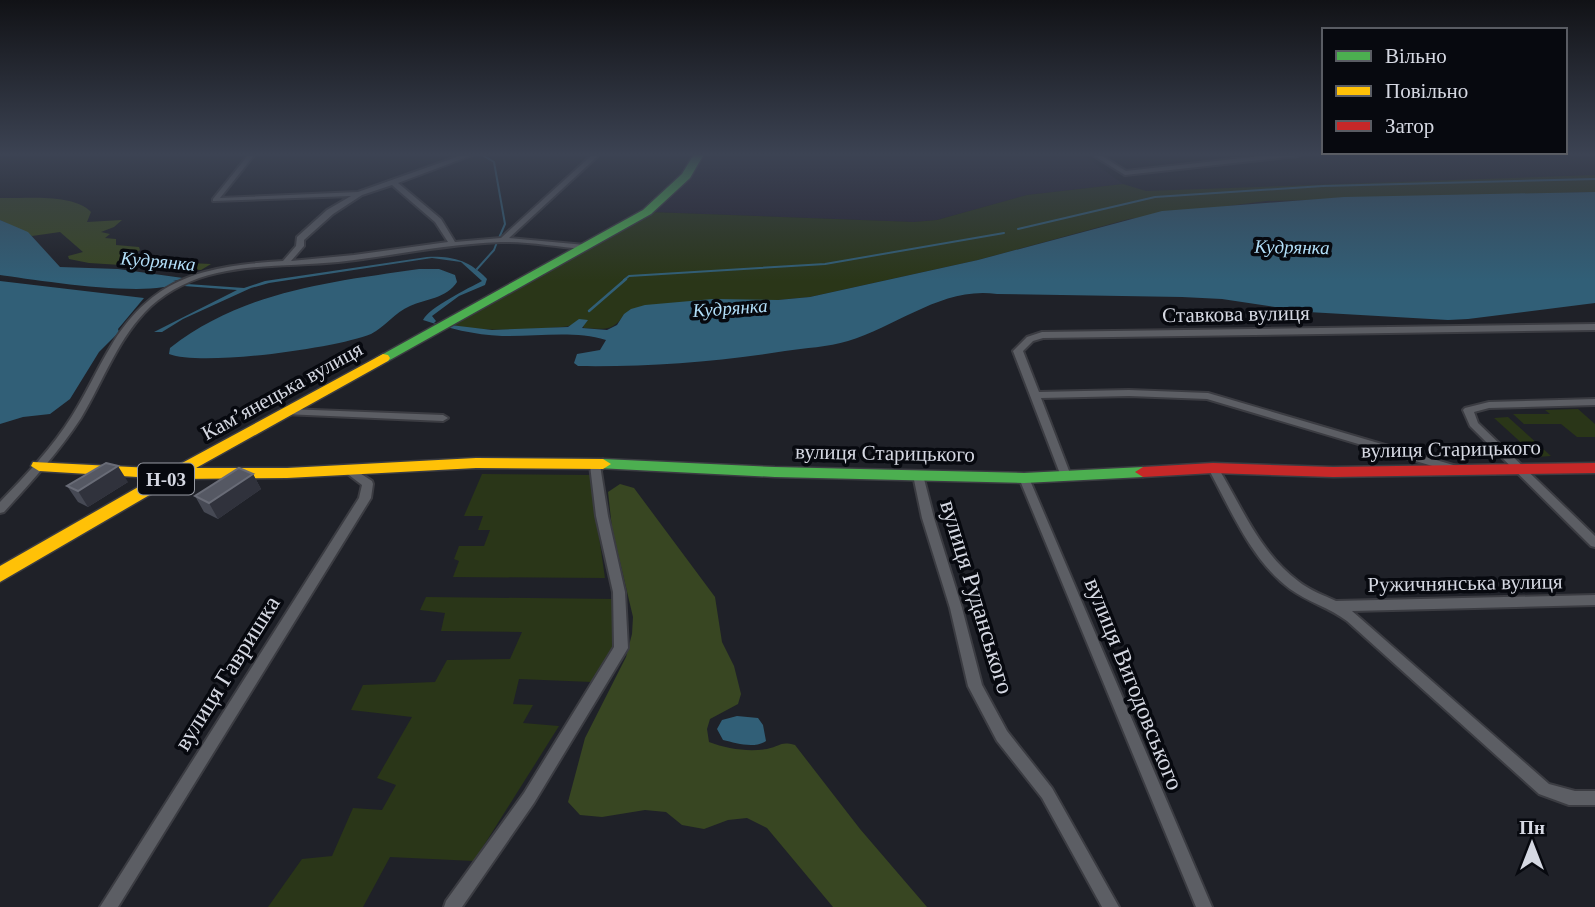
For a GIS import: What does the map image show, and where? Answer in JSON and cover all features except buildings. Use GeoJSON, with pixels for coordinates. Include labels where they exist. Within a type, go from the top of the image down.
{"type":"FeatureCollection","features":[{"type":"Feature","properties":{"kind":"street"},"geometry":{"type":"LineString","coordinates":[[218,196],[215,200],[303,196]]}},
{"type":"Feature","properties":{"kind":"street"},"geometry":{"type":"LineString","coordinates":[[286,262],[300,246],[300,239],[330,212],[355,196]]}},
{"type":"Feature","properties":{"kind":"street"},"geometry":{"type":"LineString","coordinates":[[409,196],[438,221],[453,244]]}},
{"type":"Feature","properties":{"kind":"street"},"geometry":{"type":"LineString","coordinates":[[503,240],[551,196]]}},
{"type":"Feature","properties":{"kind":"street","name":"Камʼянецька вулиця"},"geometry":{"type":"LineString","coordinates":[[0,575],[174,474],[585,247],[651,208],[664,196]]}},
{"type":"Feature","properties":{"kind":"street"},"geometry":{"type":"LineString","coordinates":[[0,509],[40,466],[70,428],[109,354],[130,324],[149,305],[187,278],[212,270],[321,261],[503,240],[585,247]]}},
{"type":"Feature","properties":{"kind":"street","name":"Ставкова вулиця"},"geometry":{"type":"LineString","coordinates":[[1066,476],[1018,351],[1030,339],[1042,335],[1595,327]]}},
{"type":"Feature","properties":{"kind":"street"},"geometry":{"type":"LineString","coordinates":[[1036,395],[1143,393],[1208,396],[1435,466]]}},
{"type":"Feature","properties":{"kind":"street"},"geometry":{"type":"LineString","coordinates":[[1595,402],[1489,405],[1468,410],[1474,424],[1595,543]]}},
{"type":"Feature","properties":{"kind":"street"},"geometry":{"type":"LineString","coordinates":[[288,412],[443,418]]}},
{"type":"Feature","properties":{"kind":"street","name":"вулиця Старицького"},"geometry":{"type":"LineString","coordinates":[[40,466],[174,474],[349,470],[477,463],[1024,478],[1213,468],[1435,466],[1462,471],[1595,468]]}},
{"type":"Feature","properties":{"kind":"street"},"geometry":{"type":"LineString","coordinates":[[452,907],[529,797],[621,648],[619,592],[601,516],[595,465]]}},
{"type":"Feature","properties":{"kind":"street"},"geometry":{"type":"LineString","coordinates":[[1213,468],[1266,556],[1281,574],[1310,595],[1337,606],[1544,789],[1564,798],[1583,800],[1595,797]]}},
{"type":"Feature","properties":{"kind":"street","name":"вулиця Гавришка"},"geometry":{"type":"LineString","coordinates":[[108,907],[365,498],[368,484],[349,470]]}},
{"type":"Feature","properties":{"kind":"street","name":"вулиця Руданського"},"geometry":{"type":"LineString","coordinates":[[918,475],[975,686],[1002,736],[1047,793],[1111,907]]}},
{"type":"Feature","properties":{"kind":"street","name":"вулиця Вигодовського"},"geometry":{"type":"LineString","coordinates":[[1024,478],[1204,907]]}},
{"type":"Feature","properties":{"kind":"street","name":"Ружичнянська вулиця"},"geometry":{"type":"LineString","coordinates":[[1337,606],[1595,600]]}},
{"type":"Feature","properties":{"kind":"shaded area"},"geometry":{"type":"Polygon","coordinates":[[[664,196],[1022,196],[937,220],[914,222],[650,212],[664,196]]]}},
{"type":"Feature","properties":{"kind":"green space"},"geometry":{"type":"Polygon","coordinates":[[[1022,196],[1437,196],[1266,201],[1129,219],[978,260],[810,297],[624,314],[616,324],[607,328],[584,328],[579,324],[505,330],[450,325],[650,212],[914,222],[937,220],[1022,196]]]}},
{"type":"Feature","properties":{"kind":"green space"},"geometry":{"type":"Polygon","coordinates":[[[0,198],[61,199],[83,206],[91,212],[87,222],[122,220],[114,227],[101,232],[110,234],[105,238],[116,239],[116,245],[139,247],[140,250],[126,260],[211,264],[201,270],[89,263],[69,259],[68,256],[83,252],[60,232],[32,236],[0,220],[0,198]]]}},
{"type":"Feature","properties":{"kind":"green space"},"geometry":{"type":"Polygon","coordinates":[[[1578,409],[1595,424],[1595,437],[1577,437],[1561,424],[1524,424],[1513,414],[1550,414],[1545,410],[1578,409]]]}},
{"type":"Feature","properties":{"kind":"green space"},"geometry":{"type":"Polygon","coordinates":[[[1508,417],[1551,456],[1537,457],[1494,418],[1508,417]]]}},
{"type":"Feature","properties":{"kind":"green space"},"geometry":{"type":"Polygon","coordinates":[[[482,474],[590,475],[605,578],[453,577],[459,561],[454,559],[459,546],[484,546],[490,530],[478,530],[483,516],[464,516],[482,474]]]}},
{"type":"Feature","properties":{"kind":"green space"},"geometry":{"type":"Polygon","coordinates":[[[620,484],[634,488],[715,597],[722,642],[734,666],[741,694],[738,704],[710,719],[707,729],[709,742],[745,750],[767,749],[783,744],[795,745],[860,829],[927,907],[833,907],[767,828],[747,818],[728,820],[704,829],[682,825],[666,812],[645,810],[602,817],[580,815],[568,802],[585,738],[626,657],[632,634],[633,617],[612,528],[608,492],[620,484]]]}},
{"type":"Feature","properties":{"kind":"green space"},"geometry":{"type":"Polygon","coordinates":[[[426,597],[615,599],[614,648],[592,682],[519,679],[513,704],[533,705],[523,723],[559,726],[474,861],[390,857],[363,907],[268,907],[302,859],[332,856],[353,808],[382,810],[396,785],[377,778],[412,717],[351,710],[363,685],[435,682],[447,660],[510,659],[522,632],[441,631],[445,613],[420,610],[426,597]]]}},
{"type":"Feature","properties":{"kind":"water","name":"Кудрянка"},"geometry":{"type":"Polygon","coordinates":[[[1595,196],[1595,303],[1448,320],[1308,312],[1222,299],[977,293],[939,301],[867,334],[833,345],[707,361],[578,366],[574,363],[577,354],[600,350],[606,340],[567,335],[492,335],[461,331],[423,320],[440,304],[482,281],[461,262],[432,258],[269,283],[251,288],[183,319],[162,332],[154,332],[237,290],[184,286],[187,284],[244,288],[265,281],[427,257],[460,260],[474,267],[487,279],[485,285],[459,296],[432,316],[436,321],[434,323],[492,330],[568,327],[579,319],[588,320],[582,328],[607,330],[617,325],[631,309],[645,305],[713,299],[778,300],[810,297],[978,260],[1162,211],[1344,197],[1595,196]]]}},
{"type":"Feature","properties":{"kind":"water"},"geometry":{"type":"Polygon","coordinates":[[[0,220],[28,232],[60,267],[118,269],[183,278],[181,281],[173,280],[180,282],[166,287],[121,289],[0,275],[0,220]]]}},
{"type":"Feature","properties":{"kind":"water"},"geometry":{"type":"Polygon","coordinates":[[[419,269],[439,269],[455,275],[457,282],[448,292],[405,309],[371,334],[330,345],[270,354],[210,358],[169,354],[170,348],[198,329],[257,301],[320,285],[419,269]]]}},
{"type":"Feature","properties":{"kind":"water"},"geometry":{"type":"Polygon","coordinates":[[[0,281],[144,298],[118,329],[119,332],[99,352],[70,399],[50,414],[23,417],[0,424],[0,281]]]}},
{"type":"Feature","properties":{"kind":"water"},"geometry":{"type":"Polygon","coordinates":[[[737,716],[758,718],[763,725],[766,741],[751,745],[723,740],[717,729],[722,720],[737,716]]]}},
{"type":"Feature","properties":{"kind":"waterway"},"geometry":{"type":"LineString","coordinates":[[499,238],[505,224],[500,196]]}},
{"type":"Feature","properties":{"kind":"waterway"},"geometry":{"type":"LineString","coordinates":[[1018,229],[1165,196]]}},
{"type":"Feature","properties":{"kind":"waterway"},"geometry":{"type":"LineString","coordinates":[[624,280],[629,276],[825,264],[1004,233]]}},
{"type":"Feature","properties":{"kind":"waterway"},"geometry":{"type":"LineString","coordinates":[[477,269],[494,250],[497,242]]}},
{"type":"Feature","properties":{"kind":"waterway"},"geometry":{"type":"LineString","coordinates":[[589,311],[626,279]]}},
{"type":"Feature","properties":{"kind":"traffic: fast"},"geometry":{"type":"LineString","coordinates":[[383,358],[647,212],[664,196]]}},
{"type":"Feature","properties":{"kind":"traffic: fast"},"geometry":{"type":"LineString","coordinates":[[603,464],[775,472],[1024,478],[1143,472]]}},
{"type":"Feature","properties":{"kind":"traffic: slow"},"geometry":{"type":"LineString","coordinates":[[0,575],[174,474],[383,358]]}},
{"type":"Feature","properties":{"kind":"traffic: slow"},"geometry":{"type":"LineString","coordinates":[[39,466],[174,474],[287,473],[476,463],[603,464]]}},
{"type":"Feature","properties":{"kind":"traffic: jam"},"geometry":{"type":"LineString","coordinates":[[1143,472],[1213,468],[1333,472],[1595,468]]}}]}
